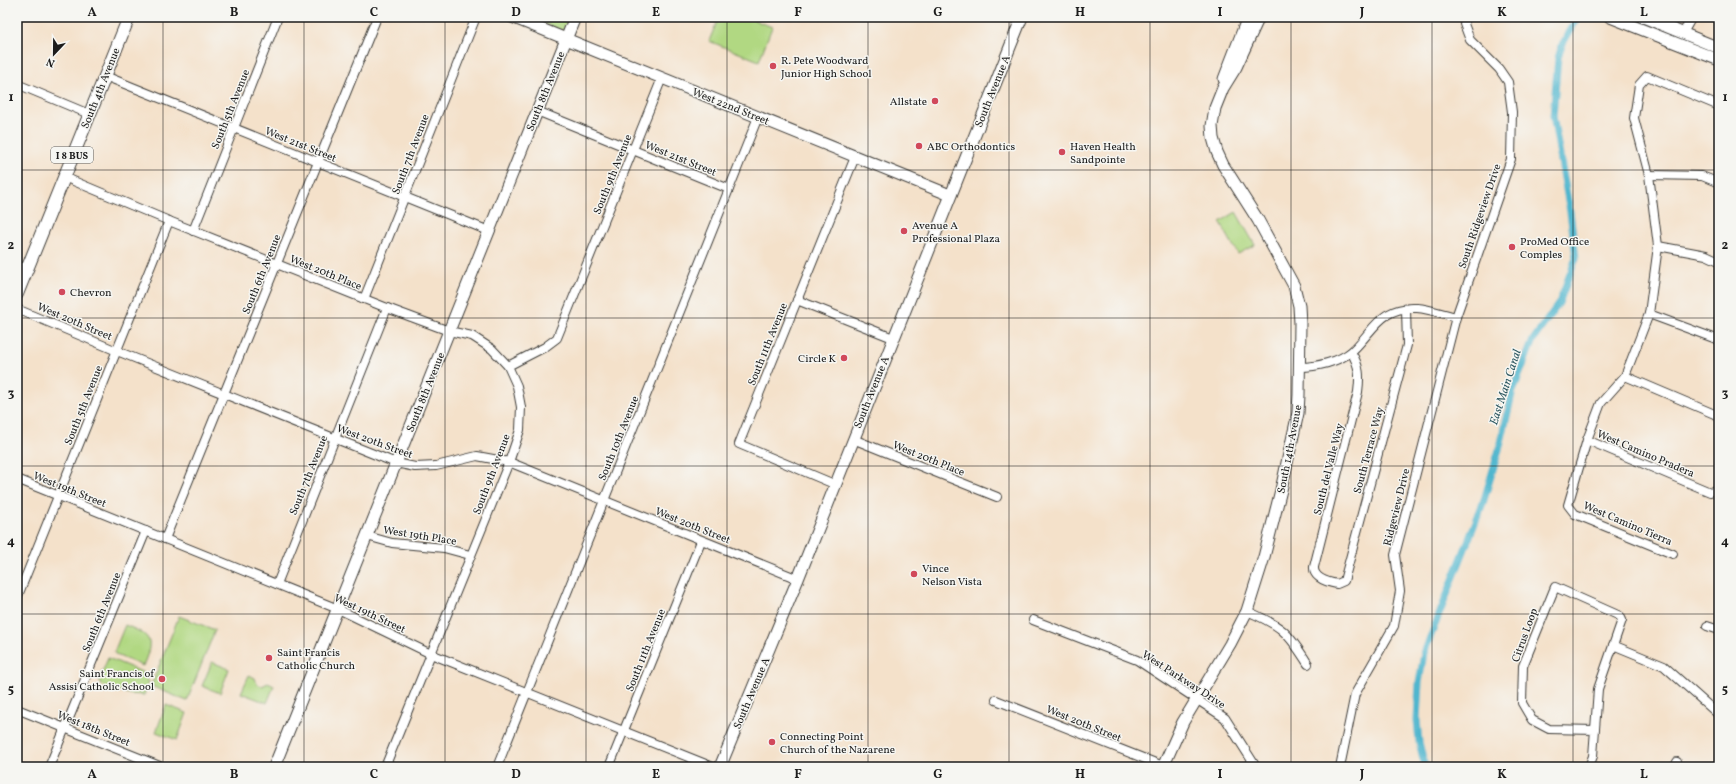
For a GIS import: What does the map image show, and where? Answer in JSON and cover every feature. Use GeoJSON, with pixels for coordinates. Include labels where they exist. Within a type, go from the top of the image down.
{"type":"FeatureCollection","features":[{"type":"Feature","properties":{"kind":"main road","name":"South 4th Avenue"},"geometry":{"type":"LineString","coordinates":[[17,294],[22,267],[64,177],[129,17]]}},
{"type":"Feature","properties":{"kind":"street","name":"South 5th Avenue"},"geometry":{"type":"LineString","coordinates":[[193,231],[278,17]]}},
{"type":"Feature","properties":{"kind":"street","name":"South 6th Avenue"},"geometry":{"type":"LineString","coordinates":[[165,539],[377,17]]}},
{"type":"Feature","properties":{"kind":"street","name":"South 7th Avenue"},"geometry":{"type":"LineString","coordinates":[[364,299],[476,17]]}},
{"type":"Feature","properties":{"kind":"street","name":"West 22nd Street"},"geometry":{"type":"LineString","coordinates":[[512,17],[950,195]]}},
{"type":"Feature","properties":{"kind":"street","name":"South 8th Avenue"},"geometry":{"type":"LineString","coordinates":[[274,767],[575,17]]}},
{"type":"Feature","properties":{"kind":"street","name":"South Avenue A"},"geometry":{"type":"LineString","coordinates":[[720,767],[798,579],[834,484],[1022,17]]}},
{"type":"Feature","properties":{"kind":"street"},"geometry":{"type":"LineString","coordinates":[[1223,88],[1226,73],[1248,17]]}},
{"type":"Feature","properties":{"kind":"street"},"geometry":{"type":"LineString","coordinates":[[1223,88],[1236,67],[1259,17]]}},
{"type":"Feature","properties":{"kind":"street","name":"South Ridgeview Drive"},"geometry":{"type":"LineString","coordinates":[[1456,317],[1511,159],[1512,112],[1508,82],[1499,69],[1470,40],[1464,24],[1465,17]]}},
{"type":"Feature","properties":{"kind":"street"},"geometry":{"type":"LineString","coordinates":[[1610,17],[1719,60]]}},
{"type":"Feature","properties":{"kind":"street"},"geometry":{"type":"LineString","coordinates":[[1643,17],[1719,48]]}},
{"type":"Feature","properties":{"kind":"street"},"geometry":{"type":"LineString","coordinates":[[1630,25],[1642,25],[1673,37],[1678,37],[1692,17]]}},
{"type":"Feature","properties":{"kind":"street","name":"West 21st Street"},"geometry":{"type":"LineString","coordinates":[[105,76],[489,231]]}},
{"type":"Feature","properties":{"kind":"street"},"geometry":{"type":"LineString","coordinates":[[1587,440],[1601,403],[1625,376],[1649,314],[1658,246],[1649,175],[1634,118],[1639,85],[1647,76],[1719,106]]}},
{"type":"Feature","properties":{"kind":"street","name":"South 9th Avenue"},"geometry":{"type":"LineString","coordinates":[[385,767],[509,462],[520,430],[521,407],[517,386],[508,366],[545,347],[557,338],[662,78]]}},
{"type":"Feature","properties":{"kind":"street"},"geometry":{"type":"LineString","coordinates":[[17,84],[89,114]]}},
{"type":"Feature","properties":{"kind":"street","name":"South 14th Avenue"},"geometry":{"type":"LineString","coordinates":[[1163,767],[1183,722],[1230,644],[1247,611],[1264,556],[1294,433],[1299,395],[1299,306],[1294,286],[1258,220],[1223,165],[1217,152],[1212,126],[1215,108],[1223,88]]}},
{"type":"Feature","properties":{"kind":"street","name":"West 21st Street"},"geometry":{"type":"LineString","coordinates":[[537,112],[729,189]]}},
{"type":"Feature","properties":{"kind":"street","name":"South 10th Avenue"},"geometry":{"type":"LineString","coordinates":[[498,767],[758,117]]}},
{"type":"Feature","properties":{"kind":"street","name":"South 11th Avenue"},"geometry":{"type":"LineString","coordinates":[[834,484],[739,444],[855,156]]}},
{"type":"Feature","properties":{"kind":"street"},"geometry":{"type":"LineString","coordinates":[[1649,175],[1702,176],[1719,183]]}},
{"type":"Feature","properties":{"kind":"street","name":"West 20th Place"},"geometry":{"type":"LineString","coordinates":[[64,177],[193,231],[387,308],[449,331],[472,336],[492,349],[508,366]]}},
{"type":"Feature","properties":{"kind":"street","name":"South 5th Avenue"},"geometry":{"type":"LineString","coordinates":[[17,598],[169,221]]}},
{"type":"Feature","properties":{"kind":"street"},"geometry":{"type":"LineString","coordinates":[[1658,246],[1706,255],[1719,261]]}},
{"type":"Feature","properties":{"kind":"street"},"geometry":{"type":"LineString","coordinates":[[797,300],[893,338]]}},
{"type":"Feature","properties":{"kind":"street","name":"South 7th Avenue"},"geometry":{"type":"LineString","coordinates":[[277,584],[387,308]]}},
{"type":"Feature","properties":{"kind":"street"},"geometry":{"type":"LineString","coordinates":[[1300,367],[1326,364],[1351,352],[1379,320],[1392,313],[1417,308],[1456,317]]}},
{"type":"Feature","properties":{"kind":"street","name":"West 20th Street"},"geometry":{"type":"LineString","coordinates":[[17,309],[117,351],[396,463],[415,467],[436,466],[477,456],[509,462],[798,579]]}},
{"type":"Feature","properties":{"kind":"street","name":"South Terrace Way"},"geometry":{"type":"LineString","coordinates":[[1330,583],[1337,584],[1344,581],[1407,345],[1406,309]]}},
{"type":"Feature","properties":{"kind":"street"},"geometry":{"type":"LineString","coordinates":[[1649,314],[1719,340]]}},
{"type":"Feature","properties":{"kind":"street","name":"Ridgeview Drive"},"geometry":{"type":"LineString","coordinates":[[1340,767],[1355,694],[1394,626],[1400,591],[1395,554],[1456,317]]}},
{"type":"Feature","properties":{"kind":"street","name":"South del Valle Way"},"geometry":{"type":"LineString","coordinates":[[1330,583],[1316,576],[1314,567],[1358,392],[1359,370],[1351,352]]}},
{"type":"Feature","properties":{"kind":"street"},"geometry":{"type":"LineString","coordinates":[[1625,376],[1719,416]]}},
{"type":"Feature","properties":{"kind":"street","name":"West 20th Place"},"geometry":{"type":"LineString","coordinates":[[853,439],[997,497]]}},
{"type":"Feature","properties":{"kind":"street","name":"West Camino Pradera"},"geometry":{"type":"LineString","coordinates":[[1587,440],[1710,492],[1719,489]]}},
{"type":"Feature","properties":{"kind":"street","name":"West Camino Tierra"},"geometry":{"type":"LineString","coordinates":[[1587,440],[1568,505],[1575,513],[1673,554]]}},
{"type":"Feature","properties":{"kind":"street","name":"West 19th Street"},"geometry":{"type":"LineString","coordinates":[[17,479],[338,609],[431,654],[713,767]]}},
{"type":"Feature","properties":{"kind":"street","name":"South 6th Avenue"},"geometry":{"type":"LineString","coordinates":[[50,767],[146,531]]}},
{"type":"Feature","properties":{"kind":"street","name":"West 19th Place"},"geometry":{"type":"LineString","coordinates":[[367,536],[392,543],[444,548],[470,555]]}},
{"type":"Feature","properties":{"kind":"street","name":"South 11th Avenue"},"geometry":{"type":"LineString","coordinates":[[609,767],[701,541]]}},
{"type":"Feature","properties":{"kind":"street","name":"Citrus Loop"},"geometry":{"type":"LineString","coordinates":[[1595,730],[1549,729],[1532,720],[1522,703],[1523,666],[1554,588],[1620,616],[1622,620],[1613,645]]}},
{"type":"Feature","properties":{"kind":"street"},"geometry":{"type":"LineString","coordinates":[[1247,611],[1279,626],[1296,644],[1308,664]]}},
{"type":"Feature","properties":{"kind":"street","name":"West Parkway Drive"},"geometry":{"type":"LineString","coordinates":[[1033,620],[1137,660],[1197,699],[1225,718],[1256,767]]}},
{"type":"Feature","properties":{"kind":"street"},"geometry":{"type":"LineString","coordinates":[[1707,626],[1719,630]]}},
{"type":"Feature","properties":{"kind":"street"},"geometry":{"type":"LineString","coordinates":[[1589,767],[1593,756],[1598,688],[1613,645],[1664,666],[1719,715]]}},
{"type":"Feature","properties":{"kind":"street","name":"West 20th Street"},"geometry":{"type":"LineString","coordinates":[[996,700],[1163,767]]}},
{"type":"Feature","properties":{"kind":"street","name":"West 18th Street"},"geometry":{"type":"LineString","coordinates":[[17,709],[162,767]]}},
{"type":"Feature","properties":{"kind":"green space"},"geometry":{"type":"Polygon","coordinates":[[[528,17],[569,17],[563,31],[528,17]]]}},
{"type":"Feature","properties":{"kind":"green space"},"geometry":{"type":"Polygon","coordinates":[[[719,17],[747,17],[772,27],[759,61],[709,41],[719,17]]]}},
{"type":"Feature","properties":{"kind":"green space"},"geometry":{"type":"Polygon","coordinates":[[[1236,212],[1255,245],[1238,254],[1220,222],[1236,212]]]}},
{"type":"Feature","properties":{"kind":"green space"},"geometry":{"type":"Polygon","coordinates":[[[179,616],[215,630],[187,701],[151,686],[179,616]]]}},
{"type":"Feature","properties":{"kind":"green space"},"geometry":{"type":"Polygon","coordinates":[[[125,625],[141,632],[148,640],[149,650],[143,666],[116,655],[114,652],[125,625]]]}},
{"type":"Feature","properties":{"kind":"green space"},"geometry":{"type":"Polygon","coordinates":[[[108,658],[142,672],[149,682],[144,695],[129,694],[101,685],[99,680],[108,658]]]}},
{"type":"Feature","properties":{"kind":"green space"},"geometry":{"type":"Polygon","coordinates":[[[212,662],[229,669],[220,693],[202,686],[212,662]]]}},
{"type":"Feature","properties":{"kind":"green space"},"geometry":{"type":"Polygon","coordinates":[[[249,675],[255,678],[257,684],[262,686],[268,683],[274,686],[267,703],[241,693],[249,675]]]}},
{"type":"Feature","properties":{"kind":"green space"},"geometry":{"type":"Polygon","coordinates":[[[166,705],[187,713],[177,740],[156,732],[166,705]]]}},
{"type":"Feature","properties":{"kind":"waterway","name":"East Main Canal"},"geometry":{"type":"LineString","coordinates":[[1425,767],[1419,742],[1417,720],[1419,683],[1424,653],[1483,503],[1501,443],[1512,394],[1533,340],[1559,303],[1576,258],[1570,212],[1553,116],[1558,58],[1562,45],[1578,17]]}},
{"type":"Feature","properties":{"kind":"place","name":"R. Pete Woodward Junior High School"},"geometry":{"type":"Point","coordinates":[773,66]}},
{"type":"Feature","properties":{"kind":"place","name":"Allstate"},"geometry":{"type":"Point","coordinates":[935,101]}},
{"type":"Feature","properties":{"kind":"place","name":"ABC Orthodontics"},"geometry":{"type":"Point","coordinates":[919,146]}},
{"type":"Feature","properties":{"kind":"place","name":"Haven Health Sandpointe"},"geometry":{"type":"Point","coordinates":[1062,152]}},
{"type":"Feature","properties":{"kind":"place","name":"Avenue A Professional Plaza"},"geometry":{"type":"Point","coordinates":[904,231]}},
{"type":"Feature","properties":{"kind":"place","name":"ProMed Office Comples"},"geometry":{"type":"Point","coordinates":[1512,247]}},
{"type":"Feature","properties":{"kind":"place","name":"Chevron"},"geometry":{"type":"Point","coordinates":[62,292]}},
{"type":"Feature","properties":{"kind":"place","name":"Circle K"},"geometry":{"type":"Point","coordinates":[844,358]}},
{"type":"Feature","properties":{"kind":"place","name":"Vince Nelson Vista"},"geometry":{"type":"Point","coordinates":[914,574]}},
{"type":"Feature","properties":{"kind":"place","name":"Saint Francis Catholic Church"},"geometry":{"type":"Point","coordinates":[269,658]}},
{"type":"Feature","properties":{"kind":"place","name":"Saint Francis of Assisi Catholic School"},"geometry":{"type":"Point","coordinates":[162,679]}},
{"type":"Feature","properties":{"kind":"place","name":"Connecting Point Church of the Nazarene"},"geometry":{"type":"Point","coordinates":[772,742]}}]}
